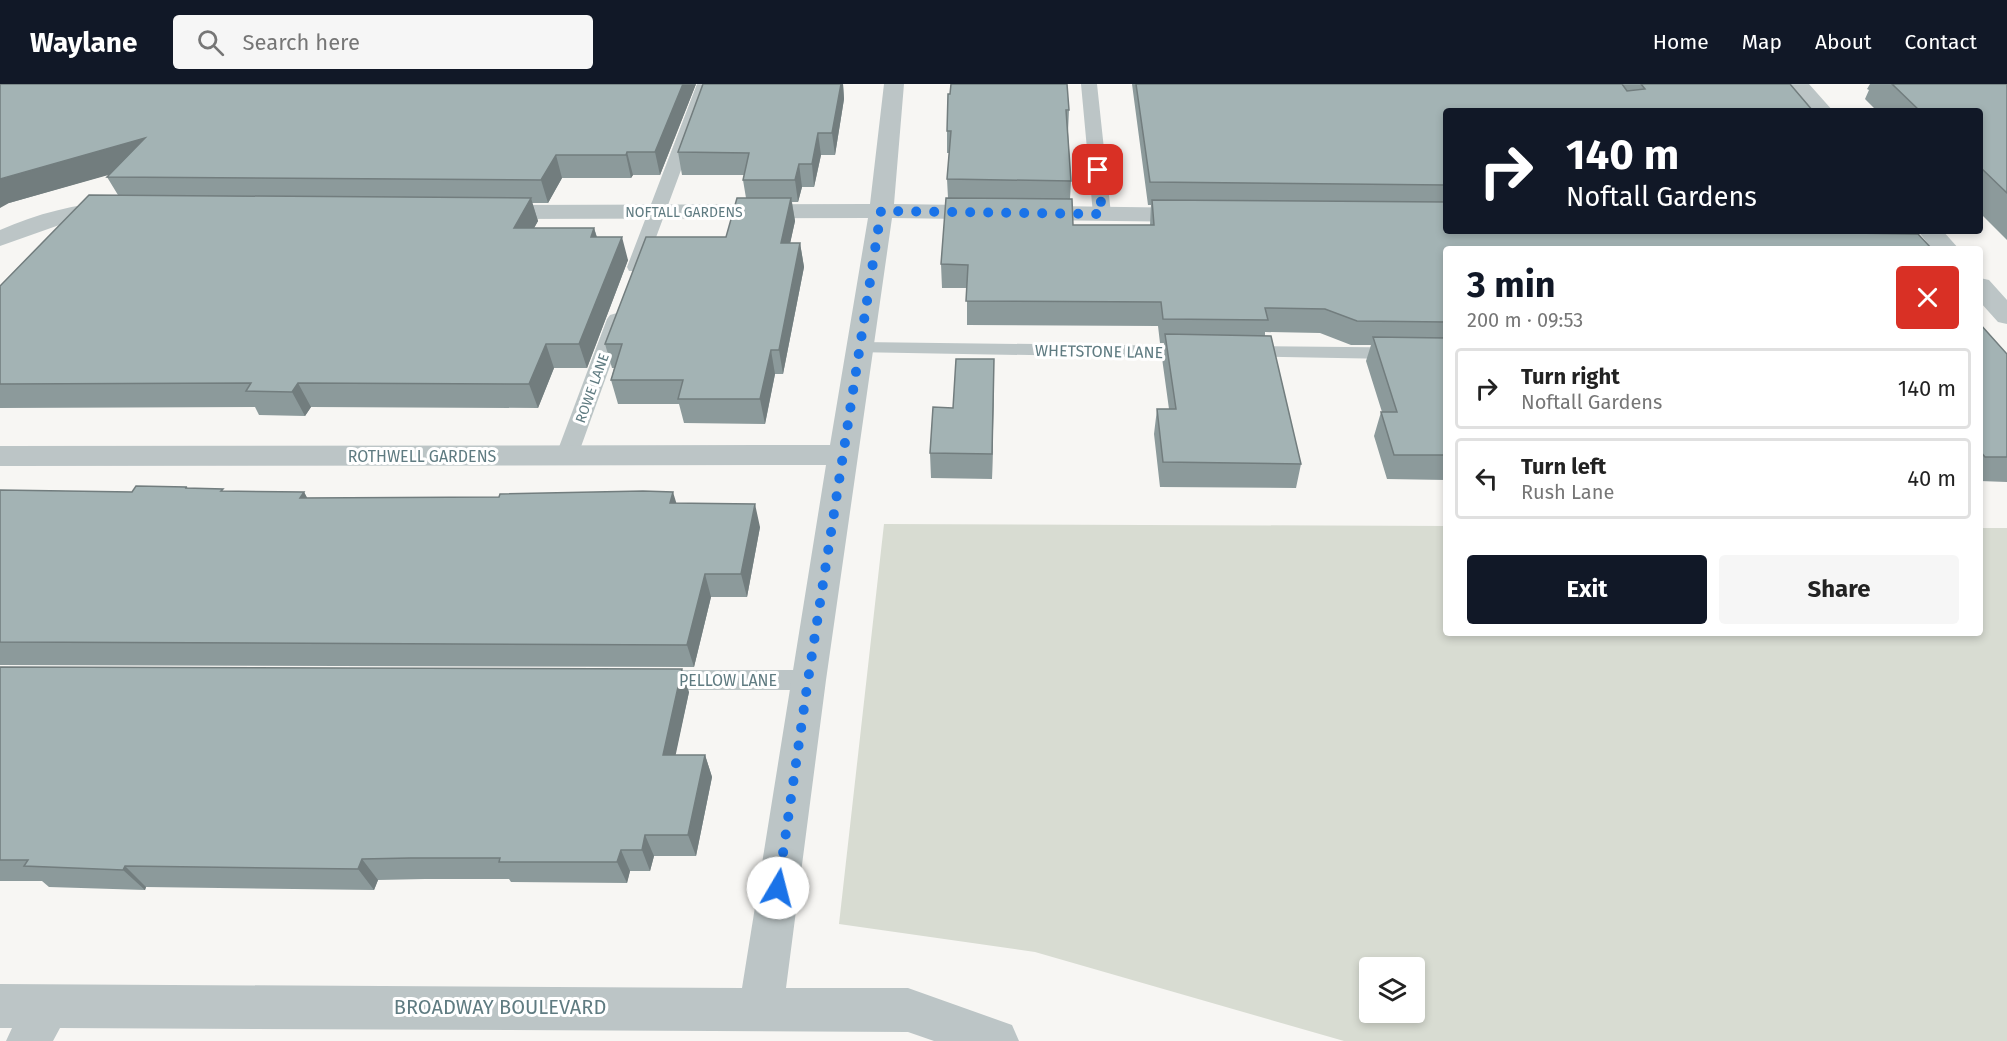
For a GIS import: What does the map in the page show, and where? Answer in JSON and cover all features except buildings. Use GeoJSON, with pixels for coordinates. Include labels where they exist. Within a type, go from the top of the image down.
{"type":"FeatureCollection","features":[{"type":"Feature","properties":{"kind":"street"},"geometry":{"type":"LineString","coordinates":[[761,1008],[808,680],[881,211],[894,84]]}},
{"type":"Feature","properties":{"kind":"street"},"geometry":{"type":"LineString","coordinates":[[1797,84],[1819,108]]}},
{"type":"Feature","properties":{"kind":"street"},"geometry":{"type":"LineString","coordinates":[[0,239],[49,219],[88,209],[136,209]]}},
{"type":"Feature","properties":{"kind":"street","name":"NOFTALL GARDENS"},"geometry":{"type":"LineString","coordinates":[[467,212],[881,211],[1221,215]]}},
{"type":"Feature","properties":{"kind":"street"},"geometry":{"type":"LineString","coordinates":[[1933,234],[1943,246]]}},
{"type":"Feature","properties":{"kind":"street"},"geometry":{"type":"LineString","coordinates":[[1983,289],[2007,316]]}},
{"type":"Feature","properties":{"kind":"street","name":"ROTHWELL GARDENS"},"geometry":{"type":"LineString","coordinates":[[0,456],[844,455]]}},
{"type":"Feature","properties":{"kind":"street","name":"BROADWAY BOULEVARD"},"geometry":{"type":"LineString","coordinates":[[0,1006],[38,1024],[761,1008],[908,1010],[996,1041]]}},
{"type":"Feature","properties":{"kind":"lane","name":"ROWE LANE"},"geometry":{"type":"LineString","coordinates":[[567,455],[705,84]]}},
{"type":"Feature","properties":{"kind":"lane"},"geometry":{"type":"LineString","coordinates":[[1089,84],[1102,214]]}},
{"type":"Feature","properties":{"kind":"lane","name":"WHETSTONE LANE"},"geometry":{"type":"LineString","coordinates":[[860,348],[1443,354]]}},
{"type":"Feature","properties":{"kind":"lane","name":"PELLOW LANE"},"geometry":{"type":"LineString","coordinates":[[633,680],[808,680]]}},
{"type":"Feature","properties":{"kind":"shaded area"},"geometry":{"type":"Polygon","coordinates":[[[884,524],[1443,526],[1443,636],[1983,636],[1983,528],[2007,528],[2007,1041],[1344,1041],[1035,952],[839,924],[884,524]]]}},
{"type":"Feature","properties":{"kind":"route"},"geometry":{"type":"LineString","coordinates":[[778,888],[881,211],[1102,214],[1098,170]]}}]}
